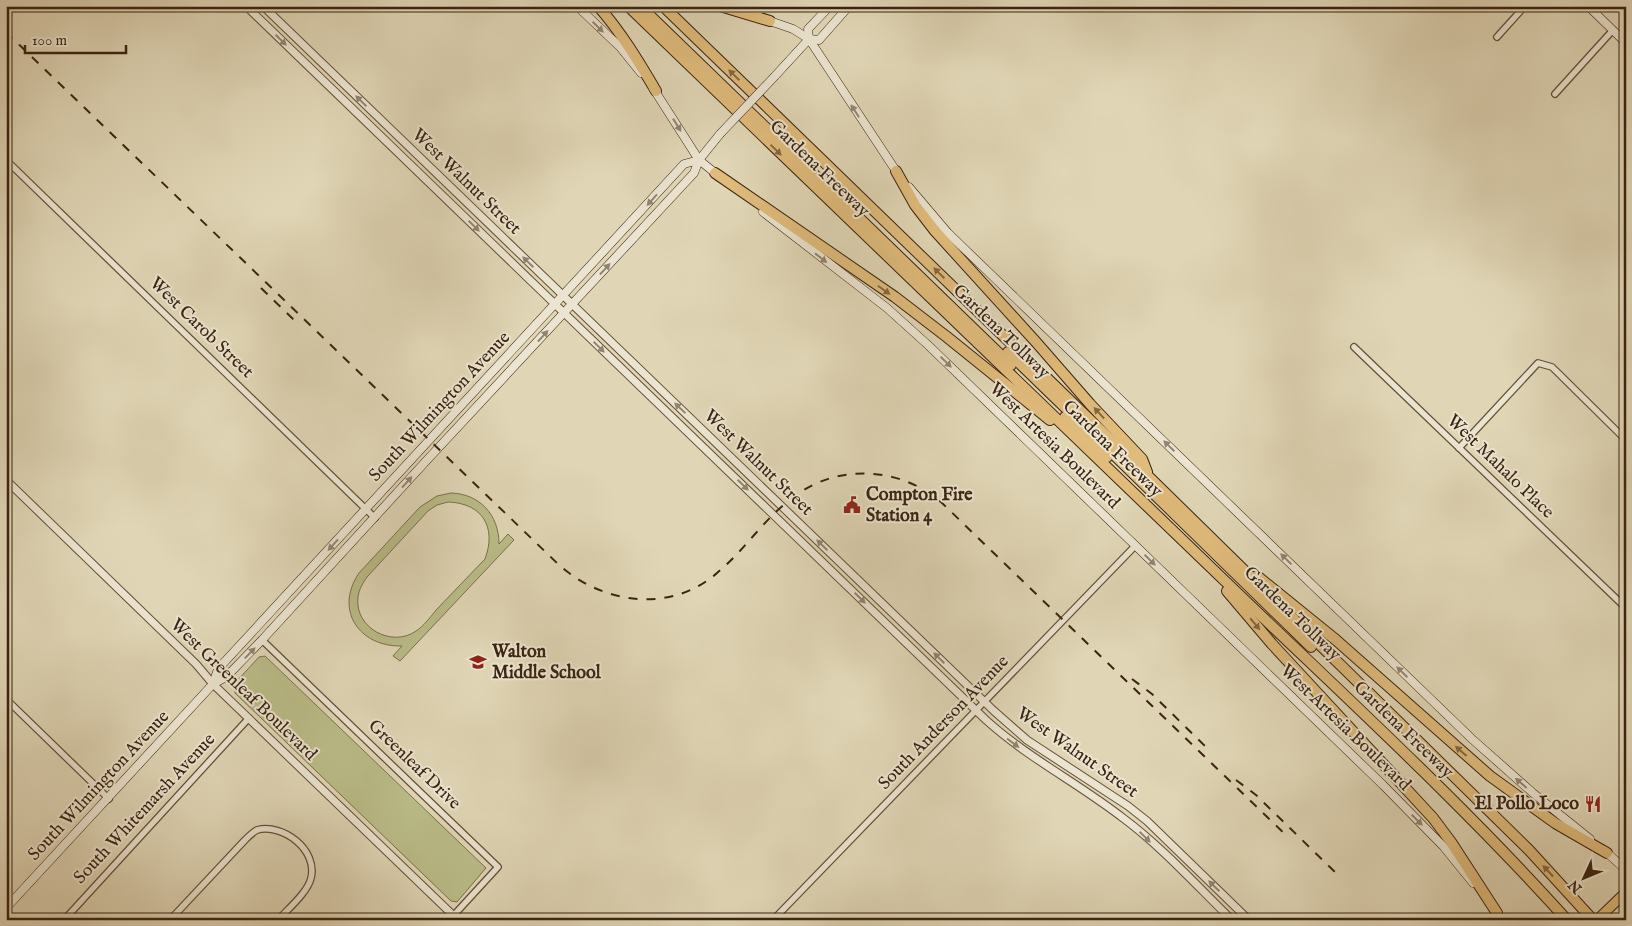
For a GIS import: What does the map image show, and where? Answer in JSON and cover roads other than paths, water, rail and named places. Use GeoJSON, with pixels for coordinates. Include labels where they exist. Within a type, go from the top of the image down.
{"type":"FeatureCollection","features":[{"type":"Feature","properties":{"kind":"highway"},"geometry":{"type":"LineString","coordinates":[[598,6],[634,52],[656,92]]}},
{"type":"Feature","properties":{"kind":"highway","name":"Gardena Freeway"},"geometry":{"type":"LineString","coordinates":[[628,6],[909,279],[1025,387],[1484,832],[1524,871],[1568,920]]}},
{"type":"Feature","properties":{"kind":"highway","name":"Gardena Tollway"},"geometry":{"type":"LineString","coordinates":[[640,6],[1470,808],[1476,814],[1484,832]]}},
{"type":"Feature","properties":{"kind":"highway","name":"Gardena Tollway"},"geometry":{"type":"LineString","coordinates":[[648,6],[1389,722],[1405,729]]}},
{"type":"Feature","properties":{"kind":"highway","name":"Gardena Freeway"},"geometry":{"type":"LineString","coordinates":[[663,6],[1150,478],[1529,850],[1593,920]]}},
{"type":"Feature","properties":{"kind":"highway"},"geometry":{"type":"LineString","coordinates":[[720,6],[770,21]]}},
{"type":"Feature","properties":{"kind":"highway"},"geometry":{"type":"LineString","coordinates":[[896,171],[916,205],[935,231],[1090,404],[1142,459],[1150,478]]}},
{"type":"Feature","properties":{"kind":"highway"},"geometry":{"type":"LineString","coordinates":[[715,173],[886,292],[947,337],[1115,475]]}},
{"type":"Feature","properties":{"kind":"highway"},"geometry":{"type":"LineString","coordinates":[[1208,536],[1336,640],[1490,776],[1555,823],[1607,853]]}},
{"type":"Feature","properties":{"kind":"highway"},"geometry":{"type":"LineString","coordinates":[[1190,547],[1272,644],[1433,818],[1451,842],[1499,916]]}},
{"type":"Feature","properties":{"kind":"main road","name":"West Artesia Boulevard"},"geometry":{"type":"LineString","coordinates":[[577,6],[620,47],[656,92],[699,160],[891,312],[936,353],[1402,805],[1443,846],[1499,916]]}},
{"type":"Feature","properties":{"kind":"main road"},"geometry":{"type":"LineString","coordinates":[[744,6],[770,21],[793,29],[809,39],[896,171],[948,233],[1472,739],[1543,802],[1626,870]]}},
{"type":"Feature","properties":{"kind":"main road","name":"South Wilmington Avenue"},"geometry":{"type":"LineString","coordinates":[[6,908],[109,799],[213,684],[226,677],[262,640],[694,173],[699,160],[720,134],[809,39],[808,29],[830,6]]}},
{"type":"Feature","properties":{"kind":"main road","name":"South Wilmington Avenue"},"geometry":{"type":"LineString","coordinates":[[809,39],[819,40],[849,6]]}},
{"type":"Feature","properties":{"kind":"main road"},"geometry":{"type":"LineString","coordinates":[[1588,6],[1626,43]]}},
{"type":"Feature","properties":{"kind":"main road","name":"South Wilmington Avenue"},"geometry":{"type":"LineString","coordinates":[[213,684],[218,669],[684,164],[699,160]]}},
{"type":"Feature","properties":{"kind":"main road"},"geometry":{"type":"LineString","coordinates":[[1597,920],[1626,892]]}},
{"type":"Feature","properties":{"kind":"street","name":"West Walnut Street"},"geometry":{"type":"LineString","coordinates":[[246,6],[976,711],[1008,740],[1139,830],[1232,920]]}},
{"type":"Feature","properties":{"kind":"street","name":"West Walnut Street"},"geometry":{"type":"LineString","coordinates":[[263,6],[984,702],[1027,740],[1128,806],[1249,920]]}},
{"type":"Feature","properties":{"kind":"street"},"geometry":{"type":"LineString","coordinates":[[1497,37],[1525,6]]}},
{"type":"Feature","properties":{"kind":"street"},"geometry":{"type":"LineString","coordinates":[[1554,94],[1613,30]]}},
{"type":"Feature","properties":{"kind":"street"},"geometry":{"type":"LineString","coordinates":[[365,121],[373,113]]}},
{"type":"Feature","properties":{"kind":"street"},"geometry":{"type":"LineString","coordinates":[[388,143],[396,135]]}},
{"type":"Feature","properties":{"kind":"street"},"geometry":{"type":"LineString","coordinates":[[412,166],[420,158]]}},
{"type":"Feature","properties":{"kind":"street","name":"West Carob Street"},"geometry":{"type":"LineString","coordinates":[[6,160],[375,518]]}},
{"type":"Feature","properties":{"kind":"street"},"geometry":{"type":"LineString","coordinates":[[440,193],[448,184]]}},
{"type":"Feature","properties":{"kind":"street"},"geometry":{"type":"LineString","coordinates":[[460,213],[468,204]]}},
{"type":"Feature","properties":{"kind":"street"},"geometry":{"type":"LineString","coordinates":[[487,239],[495,230]]}},
{"type":"Feature","properties":{"kind":"street","name":"West Mahalo Place"},"geometry":{"type":"LineString","coordinates":[[1354,347],[1626,608]]}},
{"type":"Feature","properties":{"kind":"street"},"geometry":{"type":"LineString","coordinates":[[1458,448],[1538,364],[1552,367],[1626,440]]}},
{"type":"Feature","properties":{"kind":"street","name":"West Greenleaf Boulevard"},"geometry":{"type":"LineString","coordinates":[[6,480],[196,664],[213,684],[456,918]]}},
{"type":"Feature","properties":{"kind":"street","name":"South Anderson Avenue"},"geometry":{"type":"LineString","coordinates":[[773,920],[1135,546]]}},
{"type":"Feature","properties":{"kind":"street","name":"Greenleaf Drive"},"geometry":{"type":"LineString","coordinates":[[262,640],[498,868],[456,918]]}},
{"type":"Feature","properties":{"kind":"street"},"geometry":{"type":"LineString","coordinates":[[6,699],[109,799]]}},
{"type":"Feature","properties":{"kind":"street","name":"South Whitemarsh Avenue"},"geometry":{"type":"LineString","coordinates":[[64,920],[249,718]]}},
{"type":"Feature","properties":{"kind":"street"},"geometry":{"type":"LineString","coordinates":[[170,920],[255,831],[270,828],[282,831],[299,844],[309,856],[312,867],[312,878],[306,889],[278,920]]}},
{"type":"Feature","properties":{"kind":"railway"},"geometry":{"type":"LineString","coordinates":[[6,32],[558,564],[576,578],[595,588],[615,595],[636,599],[658,599],[679,595],[698,586],[717,573],[784,504],[812,485],[850,474],[889,476],[908,482],[926,491],[942,503],[1289,838]]}},
{"type":"Feature","properties":{"kind":"railway"},"geometry":{"type":"LineString","coordinates":[[261,288],[295,321]]}},
{"type":"Feature","properties":{"kind":"railway"},"geometry":{"type":"LineString","coordinates":[[1132,679],[1152,694],[1211,752]]}},
{"type":"Feature","properties":{"kind":"railway"},"geometry":{"type":"LineString","coordinates":[[1236,780],[1256,795],[1340,877]]}},
{"type":"Feature","properties":{"kind":"place","name":"Compton Fire Station 4"},"geometry":{"type":"Point","coordinates":[852,505]}},
{"type":"Feature","properties":{"kind":"place","name":"Walton Middle School"},"geometry":{"type":"Point","coordinates":[478,662]}},
{"type":"Feature","properties":{"kind":"place","name":"El Pollo Loco"},"geometry":{"type":"Point","coordinates":[1593,804]}}]}
